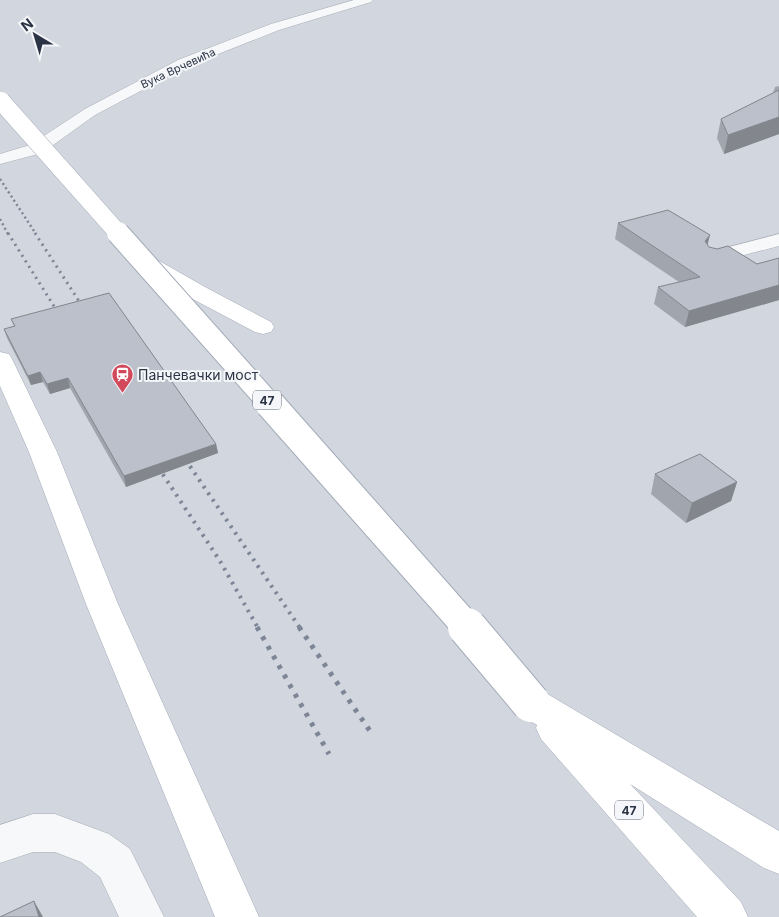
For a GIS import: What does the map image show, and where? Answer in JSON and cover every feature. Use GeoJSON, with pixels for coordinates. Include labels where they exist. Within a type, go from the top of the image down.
{"type":"FeatureCollection","features":[{"type":"Feature","properties":{"kind":"main road","name":"47"},"geometry":{"type":"LineString","coordinates":[[0,100],[453,610],[531,703],[726,917]]}},
{"type":"Feature","properties":{"kind":"main road"},"geometry":{"type":"LineString","coordinates":[[140,258],[197,292],[263,327]]}},
{"type":"Feature","properties":{"kind":"main road"},"geometry":{"type":"LineString","coordinates":[[0,359],[43,452],[102,604],[237,917]]}},
{"type":"Feature","properties":{"kind":"main road"},"geometry":{"type":"LineString","coordinates":[[531,703],[779,854]]}},
{"type":"Feature","properties":{"kind":"street","name":"Вука Врчевића"},"geometry":{"type":"LineString","coordinates":[[0,160],[36,149],[90,112],[183,63],[275,27],[367,0]]}},
{"type":"Feature","properties":{"kind":"street"},"geometry":{"type":"LineString","coordinates":[[713,257],[779,240]]}},
{"type":"Feature","properties":{"kind":"street"},"geometry":{"type":"LineString","coordinates":[[16,839],[55,833],[95,848],[114,863],[142,917]]}},
{"type":"Feature","properties":{"kind":"shaded area"},"geometry":{"type":"Polygon","coordinates":[[[0,0],[779,0],[779,917],[0,917],[0,0]]]}},
{"type":"Feature","properties":{"kind":"building"},"geometry":{"type":"Polygon","coordinates":[[[779,90],[779,117],[728,135],[721,119],[779,90]]]}},
{"type":"Feature","properties":{"kind":"building"},"geometry":{"type":"Polygon","coordinates":[[[668,210],[710,235],[705,241],[709,247],[717,249],[728,246],[757,264],[779,258],[779,285],[689,311],[658,287],[700,277],[618,223],[668,210]]]}},
{"type":"Feature","properties":{"kind":"building"},"geometry":{"type":"Polygon","coordinates":[[[109,293],[216,444],[124,476],[68,378],[47,384],[40,372],[28,376],[4,329],[15,326],[11,319],[109,293]]]}},
{"type":"Feature","properties":{"kind":"building"},"geometry":{"type":"Polygon","coordinates":[[[700,454],[737,482],[692,503],[655,474],[700,454]]]}},
{"type":"Feature","properties":{"kind":"building"},"geometry":{"type":"Polygon","coordinates":[[[34,901],[39,917],[0,917],[34,901]]]}},
{"type":"Feature","properties":{"kind":"railway"},"geometry":{"type":"LineString","coordinates":[[0,179],[36,234]]}},
{"type":"Feature","properties":{"kind":"railway"},"geometry":{"type":"LineString","coordinates":[[0,219],[8,234]]}},
{"type":"Feature","properties":{"kind":"railway"},"geometry":{"type":"LineString","coordinates":[[8,233],[62,319]]}},
{"type":"Feature","properties":{"kind":"railway"},"geometry":{"type":"LineString","coordinates":[[35,233],[86,312]]}},
{"type":"Feature","properties":{"kind":"railway"},"geometry":{"type":"LineString","coordinates":[[181,453],[300,628]]}},
{"type":"Feature","properties":{"kind":"railway"},"geometry":{"type":"LineString","coordinates":[[154,461],[220,561],[258,628]]}},
{"type":"Feature","properties":{"kind":"railway"},"geometry":{"type":"LineString","coordinates":[[257,627],[329,754]]}},
{"type":"Feature","properties":{"kind":"railway"},"geometry":{"type":"LineString","coordinates":[[299,627],[372,734]]}},
{"type":"Feature","properties":{"kind":"place","name":"Панчевачки мост"},"geometry":{"type":"Point","coordinates":[122,393]}}]}
